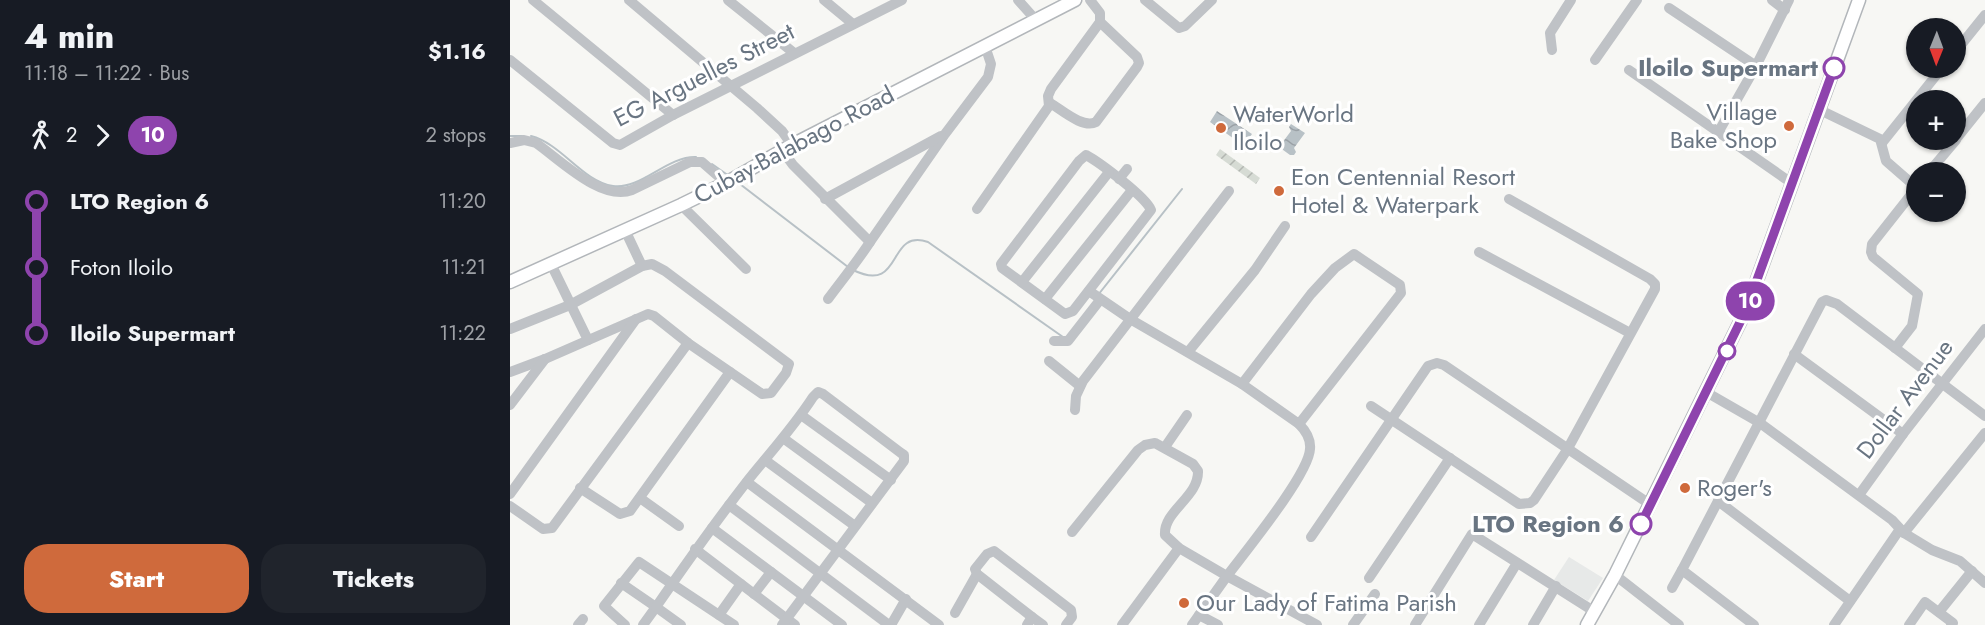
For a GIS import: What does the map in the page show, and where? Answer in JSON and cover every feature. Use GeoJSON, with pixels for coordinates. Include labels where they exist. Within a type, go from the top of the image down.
{"type":"FeatureCollection","features":[{"type":"Feature","properties":{"kind":"main road","name":"Cubay-Balabago Road"},"geometry":{"type":"LineString","coordinates":[[510,282],[681,206],[787,147],[1074,0]]}},
{"type":"Feature","properties":{"kind":"main road"},"geometry":{"type":"LineString","coordinates":[[1587,625],[1651,505],[1746,310],[1859,0]]}},
{"type":"Feature","properties":{"kind":"street"},"geometry":{"type":"LineString","coordinates":[[628,0],[782,131],[793,165],[870,242]]}},
{"type":"Feature","properties":{"kind":"street"},"geometry":{"type":"LineString","coordinates":[[728,0],[794,53]]}},
{"type":"Feature","properties":{"kind":"street"},"geometry":{"type":"LineString","coordinates":[[824,0],[853,24]]}},
{"type":"Feature","properties":{"kind":"street","name":"EG Arguelles Street"},"geometry":{"type":"LineString","coordinates":[[510,60],[616,145],[620,145],[673,115],[902,0]]}},
{"type":"Feature","properties":{"kind":"street"},"geometry":{"type":"LineString","coordinates":[[1018,0],[1035,19]]}},
{"type":"Feature","properties":{"kind":"street"},"geometry":{"type":"LineString","coordinates":[[1090,0],[1100,13],[1100,22],[1048,96],[1050,103],[1084,124],[1096,122],[1137,67],[1139,59],[1100,22]]}},
{"type":"Feature","properties":{"kind":"street"},"geometry":{"type":"LineString","coordinates":[[1145,0],[1179,28],[1185,26],[1212,0]]}},
{"type":"Feature","properties":{"kind":"street"},"geometry":{"type":"LineString","coordinates":[[1552,50],[1550,33],[1571,0]]}},
{"type":"Feature","properties":{"kind":"street"},"geometry":{"type":"LineString","coordinates":[[1595,60],[1637,0]]}},
{"type":"Feature","properties":{"kind":"street"},"geometry":{"type":"LineString","coordinates":[[1719,131],[1787,5],[1772,0]]}},
{"type":"Feature","properties":{"kind":"street"},"geometry":{"type":"LineString","coordinates":[[540,2],[673,115]]}},
{"type":"Feature","properties":{"kind":"street"},"geometry":{"type":"LineString","coordinates":[[1669,8],[1756,66]]}},
{"type":"Feature","properties":{"kind":"street"},"geometry":{"type":"LineString","coordinates":[[1966,39],[1985,15]]}},
{"type":"Feature","properties":{"kind":"street"},"geometry":{"type":"LineString","coordinates":[[828,299],[990,72],[991,64],[985,46]]}},
{"type":"Feature","properties":{"kind":"street"},"geometry":{"type":"LineString","coordinates":[[1629,70],[1793,184]]}},
{"type":"Feature","properties":{"kind":"street"},"geometry":{"type":"LineString","coordinates":[[1882,142],[1934,78]]}},
{"type":"Feature","properties":{"kind":"street"},"geometry":{"type":"LineString","coordinates":[[977,209],[1050,103]]}},
{"type":"Feature","properties":{"kind":"street"},"geometry":{"type":"LineString","coordinates":[[1966,127],[1985,103]]}},
{"type":"Feature","properties":{"kind":"street"},"geometry":{"type":"LineString","coordinates":[[1820,110],[1877,137],[1882,142],[1886,161],[1906,178]]}},
{"type":"Feature","properties":{"kind":"street"},"geometry":{"type":"LineString","coordinates":[[825,199],[945,134]]}},
{"type":"Feature","properties":{"kind":"street"},"geometry":{"type":"LineString","coordinates":[[510,143],[524,140],[536,143],[597,188],[611,193],[624,193],[632,190],[690,162],[702,162],[733,179]]}},
{"type":"Feature","properties":{"kind":"street"},"geometry":{"type":"LineString","coordinates":[[1937,162],[1947,150]]}},
{"type":"Feature","properties":{"kind":"street"},"geometry":{"type":"LineString","coordinates":[[1054,341],[1068,341],[1150,213],[1150,206],[1086,155],[1003,258],[1002,268],[1068,314],[1095,296]]}},
{"type":"Feature","properties":{"kind":"street"},"geometry":{"type":"LineString","coordinates":[[1119,179],[1127,169]]}},
{"type":"Feature","properties":{"kind":"street"},"geometry":{"type":"LineString","coordinates":[[1022,282],[1109,172]]}},
{"type":"Feature","properties":{"kind":"street"},"geometry":{"type":"LineString","coordinates":[[1045,298],[1132,190]]}},
{"type":"Feature","properties":{"kind":"street"},"geometry":{"type":"LineString","coordinates":[[1075,410],[1076,396],[1080,386],[1229,191]]}},
{"type":"Feature","properties":{"kind":"street"},"geometry":{"type":"LineString","coordinates":[[1371,406],[1519,504],[1534,500],[1568,450],[1630,333],[1653,295],[1655,284],[1509,199]]}},
{"type":"Feature","properties":{"kind":"street"},"geometry":{"type":"LineString","coordinates":[[1895,348],[1912,326],[1918,294],[1873,257],[1871,252],[1872,244],[1906,202]]}},
{"type":"Feature","properties":{"kind":"street"},"geometry":{"type":"LineString","coordinates":[[681,206],[746,269]]}},
{"type":"Feature","properties":{"kind":"street"},"geometry":{"type":"LineString","coordinates":[[1188,352],[1255,270],[1285,226]]}},
{"type":"Feature","properties":{"kind":"street"},"geometry":{"type":"LineString","coordinates":[[625,230],[642,266]]}},
{"type":"Feature","properties":{"kind":"street"},"geometry":{"type":"LineString","coordinates":[[1479,252],[1630,333]]}},
{"type":"Feature","properties":{"kind":"street"},"geometry":{"type":"LineString","coordinates":[[1242,384],[1311,294],[1347,257],[1354,254],[1359,256],[1400,285],[1401,293],[1299,424]]}},
{"type":"Feature","properties":{"kind":"street"},"geometry":{"type":"LineString","coordinates":[[551,264],[588,340]]}},
{"type":"Feature","properties":{"kind":"street"},"geometry":{"type":"LineString","coordinates":[[510,329],[570,305],[642,266],[652,264],[665,271],[789,364],[786,373],[771,393],[766,395],[758,392],[654,316],[648,314],[546,359],[510,372]]}},
{"type":"Feature","properties":{"kind":"street"},"geometry":{"type":"LineString","coordinates":[[1095,296],[1242,384],[1299,424],[1305,430],[1310,442],[1304,470],[1195,622],[1218,625]]}},
{"type":"Feature","properties":{"kind":"street"},"geometry":{"type":"LineString","coordinates":[[1672,588],[1820,304],[1826,300],[1837,304],[1985,416]]}},
{"type":"Feature","properties":{"kind":"street"},"geometry":{"type":"LineString","coordinates":[[510,494],[636,319]]}},
{"type":"Feature","properties":{"kind":"street","name":"Dollar Avenue"},"geometry":{"type":"LineString","coordinates":[[1859,495],[1903,434],[1985,329]]}},
{"type":"Feature","properties":{"kind":"street"},"geometry":{"type":"LineString","coordinates":[[510,506],[543,529],[552,528],[688,343]]}},
{"type":"Feature","properties":{"kind":"street"},"geometry":{"type":"LineString","coordinates":[[1794,354],[1903,434]]}},
{"type":"Feature","properties":{"kind":"street"},"geometry":{"type":"LineString","coordinates":[[510,405],[546,359]]}},
{"type":"Feature","properties":{"kind":"street"},"geometry":{"type":"LineString","coordinates":[[1048,361],[1080,386]]}},
{"type":"Feature","properties":{"kind":"street"},"geometry":{"type":"LineString","coordinates":[[1311,537],[1428,366],[1437,363],[1444,365],[1651,505]]}},
{"type":"Feature","properties":{"kind":"street"},"geometry":{"type":"LineString","coordinates":[[580,488],[620,514],[630,511],[730,372]]}},
{"type":"Feature","properties":{"kind":"street"},"geometry":{"type":"LineString","coordinates":[[1706,392],[1760,423],[1892,520],[1902,531],[1933,551],[1958,559],[1985,583]]}},
{"type":"Feature","properties":{"kind":"street"},"geometry":{"type":"LineString","coordinates":[[643,625],[695,549],[816,394],[823,394],[904,455],[904,461],[891,480],[805,595],[788,623],[695,549]]}},
{"type":"Feature","properties":{"kind":"street"},"geometry":{"type":"LineString","coordinates":[[801,415],[891,480]]}},
{"type":"Feature","properties":{"kind":"street"},"geometry":{"type":"LineString","coordinates":[[1165,447],[1186,415]]}},
{"type":"Feature","properties":{"kind":"street"},"geometry":{"type":"LineString","coordinates":[[1834,625],[1902,531],[1985,433]]}},
{"type":"Feature","properties":{"kind":"street"},"geometry":{"type":"LineString","coordinates":[[783,438],[872,503]]}},
{"type":"Feature","properties":{"kind":"street"},"geometry":{"type":"LineString","coordinates":[[1072,532],[1138,450],[1152,443],[1165,447],[1193,464],[1198,471],[1197,483],[1167,524],[1165,535],[1179,549],[1317,625]]}},
{"type":"Feature","properties":{"kind":"street"},"geometry":{"type":"LineString","coordinates":[[1369,578],[1450,458]]}},
{"type":"Feature","properties":{"kind":"street"},"geometry":{"type":"LineString","coordinates":[[765,460],[855,526]]}},
{"type":"Feature","properties":{"kind":"street"},"geometry":{"type":"LineString","coordinates":[[747,482],[906,599],[926,621],[939,625]]}},
{"type":"Feature","properties":{"kind":"street"},"geometry":{"type":"LineString","coordinates":[[640,498],[679,526]]}},
{"type":"Feature","properties":{"kind":"street"},"geometry":{"type":"LineString","coordinates":[[1718,501],[1850,601]]}},
{"type":"Feature","properties":{"kind":"street"},"geometry":{"type":"LineString","coordinates":[[729,505],[890,625],[906,599]]}},
{"type":"Feature","properties":{"kind":"street"},"geometry":{"type":"LineString","coordinates":[[712,528],[805,595],[842,625]]}},
{"type":"Feature","properties":{"kind":"street"},"geometry":{"type":"LineString","coordinates":[[1415,625],[1472,534],[1595,612]]}},
{"type":"Feature","properties":{"kind":"street"},"geometry":{"type":"LineString","coordinates":[[1122,625],[1179,549]]}},
{"type":"Feature","properties":{"kind":"street"},"geometry":{"type":"LineString","coordinates":[[1043,625],[1030,621],[977,574],[975,569],[987,554],[994,551],[1071,610],[1073,615],[1066,625]]}},
{"type":"Feature","properties":{"kind":"street"},"geometry":{"type":"LineString","coordinates":[[625,625],[604,606],[639,562],[734,625]]}},
{"type":"Feature","properties":{"kind":"street"},"geometry":{"type":"LineString","coordinates":[[1479,625],[1517,563]]}},
{"type":"Feature","properties":{"kind":"street"},"geometry":{"type":"LineString","coordinates":[[1682,570],[1754,625]]}},
{"type":"Feature","properties":{"kind":"street"},"geometry":{"type":"LineString","coordinates":[[1939,612],[1972,571]]}},
{"type":"Feature","properties":{"kind":"street"},"geometry":{"type":"LineString","coordinates":[[754,594],[771,572]]}},
{"type":"Feature","properties":{"kind":"street"},"geometry":{"type":"LineString","coordinates":[[955,613],[977,574]]}},
{"type":"Feature","properties":{"kind":"street"},"geometry":{"type":"LineString","coordinates":[[1615,576],[1679,625]]}},
{"type":"Feature","properties":{"kind":"street"},"geometry":{"type":"LineString","coordinates":[[621,583],[681,625]]}},
{"type":"Feature","properties":{"kind":"street"},"geometry":{"type":"LineString","coordinates":[[719,615],[741,584]]}},
{"type":"Feature","properties":{"kind":"street"},"geometry":{"type":"LineString","coordinates":[[1533,625],[1556,586]]}},
{"type":"Feature","properties":{"kind":"street"},"geometry":{"type":"LineString","coordinates":[[1353,625],[1375,594]]}},
{"type":"Feature","properties":{"kind":"street"},"geometry":{"type":"LineString","coordinates":[[1909,625],[1925,602],[1953,622],[1951,625]]}},
{"type":"Feature","properties":{"kind":"shaded area"},"geometry":{"type":"Polygon","coordinates":[[[1220,149],[1260,178],[1256,184],[1216,155],[1220,149]]]}},
{"type":"Feature","properties":{"kind":"shaded area"},"geometry":{"type":"Polygon","coordinates":[[[1569,557],[1603,578],[1588,601],[1554,580],[1569,557]]]}},
{"type":"Feature","properties":{"kind":"water"},"geometry":{"type":"Polygon","coordinates":[[[1217,111],[1252,134],[1249,138],[1244,137],[1240,143],[1210,122],[1217,111]]]}},
{"type":"Feature","properties":{"kind":"water"},"geometry":{"type":"Polygon","coordinates":[[[1291,124],[1305,133],[1294,148],[1296,152],[1294,155],[1290,155],[1279,147],[1291,131],[1289,127],[1291,124]]]}},
{"type":"Feature","properties":{"kind":"waterway"},"geometry":{"type":"LineString","coordinates":[[510,136],[522,136]]}},
{"type":"Feature","properties":{"kind":"waterway"},"geometry":{"type":"LineString","coordinates":[[531,136],[553,146],[591,177],[613,186],[634,183],[675,162],[696,157]]}},
{"type":"Feature","properties":{"kind":"waterway"},"geometry":{"type":"LineString","coordinates":[[712,164],[729,176]]}},
{"type":"Feature","properties":{"kind":"waterway"},"geometry":{"type":"LineString","coordinates":[[736,181],[848,267]]}},
{"type":"Feature","properties":{"kind":"waterway"},"geometry":{"type":"LineString","coordinates":[[1098,295],[1182,189]]}},
{"type":"Feature","properties":{"kind":"waterway"},"geometry":{"type":"LineString","coordinates":[[853,270],[869,275],[880,274],[888,268],[906,244],[915,240],[928,242],[1063,337]]}},
{"type":"Feature","properties":{"kind":"bus line","name":"10"},"geometry":{"type":"LineString","coordinates":[[1641,524],[1746,310],[1834,68]]}},
{"type":"Feature","properties":{"kind":"place","name":"Iloilo Supermart"},"geometry":{"type":"Point","coordinates":[1834,68]}},
{"type":"Feature","properties":{"kind":"place","name":"Village Bake Shop"},"geometry":{"type":"Point","coordinates":[1789,126]}},
{"type":"Feature","properties":{"kind":"place","name":"WaterWorld Iloilo"},"geometry":{"type":"Point","coordinates":[1221,128]}},
{"type":"Feature","properties":{"kind":"place","name":"Eon Centennial Resort Hotel & Waterpark"},"geometry":{"type":"Point","coordinates":[1279,191]}},
{"type":"Feature","properties":{"kind":"place","name":"Roger's"},"geometry":{"type":"Point","coordinates":[1685,488]}},
{"type":"Feature","properties":{"kind":"place","name":"LTO Region 6"},"geometry":{"type":"Point","coordinates":[1641,524]}},
{"type":"Feature","properties":{"kind":"place","name":"Our Lady of Fatima Parish"},"geometry":{"type":"Point","coordinates":[1184,603]}}]}
